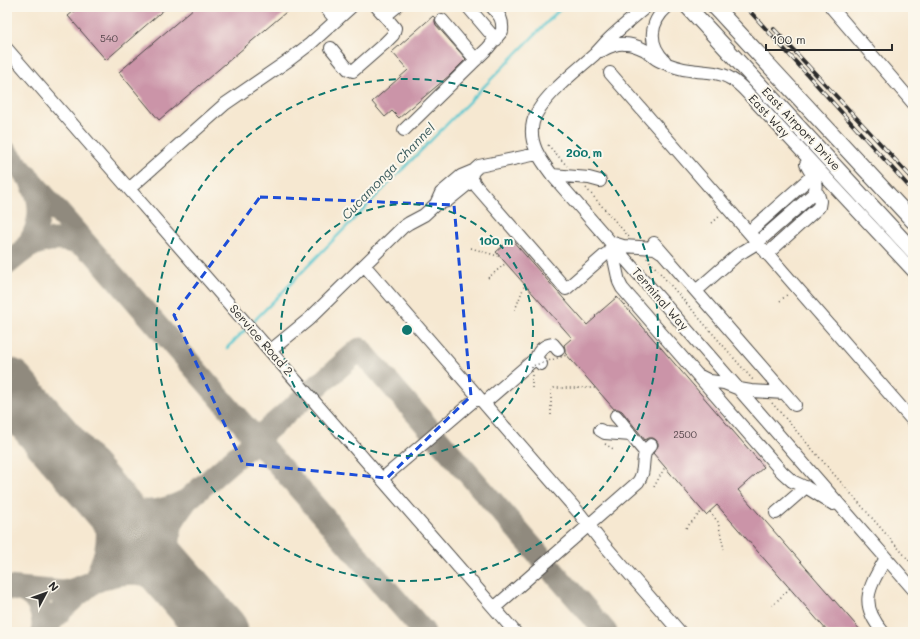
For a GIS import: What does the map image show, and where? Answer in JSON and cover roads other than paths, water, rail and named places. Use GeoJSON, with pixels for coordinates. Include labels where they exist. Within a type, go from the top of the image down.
{"type":"FeatureCollection","features":[{"type":"Feature","properties":{"kind":"main road","name":"East Airport Drive"},"geometry":{"type":"LineString","coordinates":[[688,7],[913,251]]}},
{"type":"Feature","properties":{"kind":"main road","name":"East Airport Drive"},"geometry":{"type":"LineString","coordinates":[[715,7],[913,221]]}},
{"type":"Feature","properties":{"kind":"street"},"geometry":{"type":"LineString","coordinates":[[325,7],[332,23]]}},
{"type":"Feature","properties":{"kind":"street"},"geometry":{"type":"LineString","coordinates":[[129,189],[225,104],[310,44],[351,7]]}},
{"type":"Feature","properties":{"kind":"street"},"geometry":{"type":"LineString","coordinates":[[330,48],[348,69],[353,71],[393,35],[395,28],[381,12],[396,7]]}},
{"type":"Feature","properties":{"kind":"street"},"geometry":{"type":"LineString","coordinates":[[468,7],[496,40]]}},
{"type":"Feature","properties":{"kind":"street","name":"Terminal Way"},"geometry":{"type":"LineString","coordinates":[[646,7],[558,88],[541,106],[536,114],[532,132],[533,144],[537,154],[552,175],[576,203],[848,515],[911,585]]}},
{"type":"Feature","properties":{"kind":"street"},"geometry":{"type":"LineString","coordinates":[[667,7],[659,15],[655,22],[653,37],[658,53],[663,60],[670,65]]}},
{"type":"Feature","properties":{"kind":"street"},"geometry":{"type":"LineString","coordinates":[[831,7],[913,103]]}},
{"type":"Feature","properties":{"kind":"street"},"geometry":{"type":"LineString","coordinates":[[404,130],[496,40],[502,31],[502,20],[494,8]]}},
{"type":"Feature","properties":{"kind":"street"},"geometry":{"type":"LineString","coordinates":[[442,20],[476,60]]}},
{"type":"Feature","properties":{"kind":"street","name":"East Way"},"geometry":{"type":"LineString","coordinates":[[595,54],[613,45],[632,45],[645,50],[658,60],[670,65],[688,70],[716,73],[731,79],[744,90],[913,271]]}},
{"type":"Feature","properties":{"kind":"street","name":"Service Road 2"},"geometry":{"type":"LineString","coordinates":[[7,49],[515,632]]}},
{"type":"Feature","properties":{"kind":"street"},"geometry":{"type":"LineString","coordinates":[[610,73],[913,421]]}},
{"type":"Feature","properties":{"kind":"street"},"geometry":{"type":"LineString","coordinates":[[696,290],[737,255],[741,247],[758,243],[818,198],[816,184],[792,141]]}},
{"type":"Feature","properties":{"kind":"street"},"geometry":{"type":"LineString","coordinates":[[270,351],[309,318],[403,227],[424,214],[436,204],[447,201],[468,184],[479,166],[537,154]]}},
{"type":"Feature","properties":{"kind":"street"},"geometry":{"type":"LineString","coordinates":[[552,175],[589,178],[600,181]]}},
{"type":"Feature","properties":{"kind":"street"},"geometry":{"type":"LineString","coordinates":[[473,176],[477,187],[566,289],[606,254]]}},
{"type":"Feature","properties":{"kind":"street"},"geometry":{"type":"LineString","coordinates":[[758,243],[816,184]]}},
{"type":"Feature","properties":{"kind":"street"},"geometry":{"type":"LineString","coordinates":[[576,203],[579,218],[600,242],[617,272]]}},
{"type":"Feature","properties":{"kind":"street"},"geometry":{"type":"LineString","coordinates":[[610,242],[623,246],[655,248],[663,252]]}},
{"type":"Feature","properties":{"kind":"street"},"geometry":{"type":"LineString","coordinates":[[610,242],[619,282],[622,288],[698,376],[782,472],[792,481],[820,495],[848,515]]}},
{"type":"Feature","properties":{"kind":"street"},"geometry":{"type":"LineString","coordinates":[[654,243],[795,405]]}},
{"type":"Feature","properties":{"kind":"street"},"geometry":{"type":"LineString","coordinates":[[364,266],[580,514],[600,540],[680,632]]}},
{"type":"Feature","properties":{"kind":"street"},"geometry":{"type":"LineString","coordinates":[[382,479],[481,400],[539,361],[538,352],[547,345],[553,344],[562,353]]}},
{"type":"Feature","properties":{"kind":"street"},"geometry":{"type":"LineString","coordinates":[[698,376],[710,381],[730,384],[739,389],[784,393]]}},
{"type":"Feature","properties":{"kind":"street"},"geometry":{"type":"LineString","coordinates":[[494,608],[640,479],[643,474],[648,448],[631,435],[627,428],[618,419],[604,432],[631,435]]}},
{"type":"Feature","properties":{"kind":"street"},"geometry":{"type":"LineString","coordinates":[[776,514],[806,487]]}},
{"type":"Feature","properties":{"kind":"street"},"geometry":{"type":"LineString","coordinates":[[883,632],[870,612],[868,597],[873,580],[886,558]]}},
{"type":"Feature","properties":{"kind":"waterway","name":"Cucamonga Channel"},"geometry":{"type":"LineString","coordinates":[[251,324],[562,7]]}},
{"type":"Feature","properties":{"kind":"waterway","name":"Cucamonga Channel"},"geometry":{"type":"LineString","coordinates":[[227,348],[246,329]]}},
{"type":"Feature","properties":{"kind":"railway"},"geometry":{"type":"LineString","coordinates":[[746,7],[913,191]]}},
{"type":"Feature","properties":{"kind":"railway"},"geometry":{"type":"LineString","coordinates":[[774,29],[913,179]]}}]}
